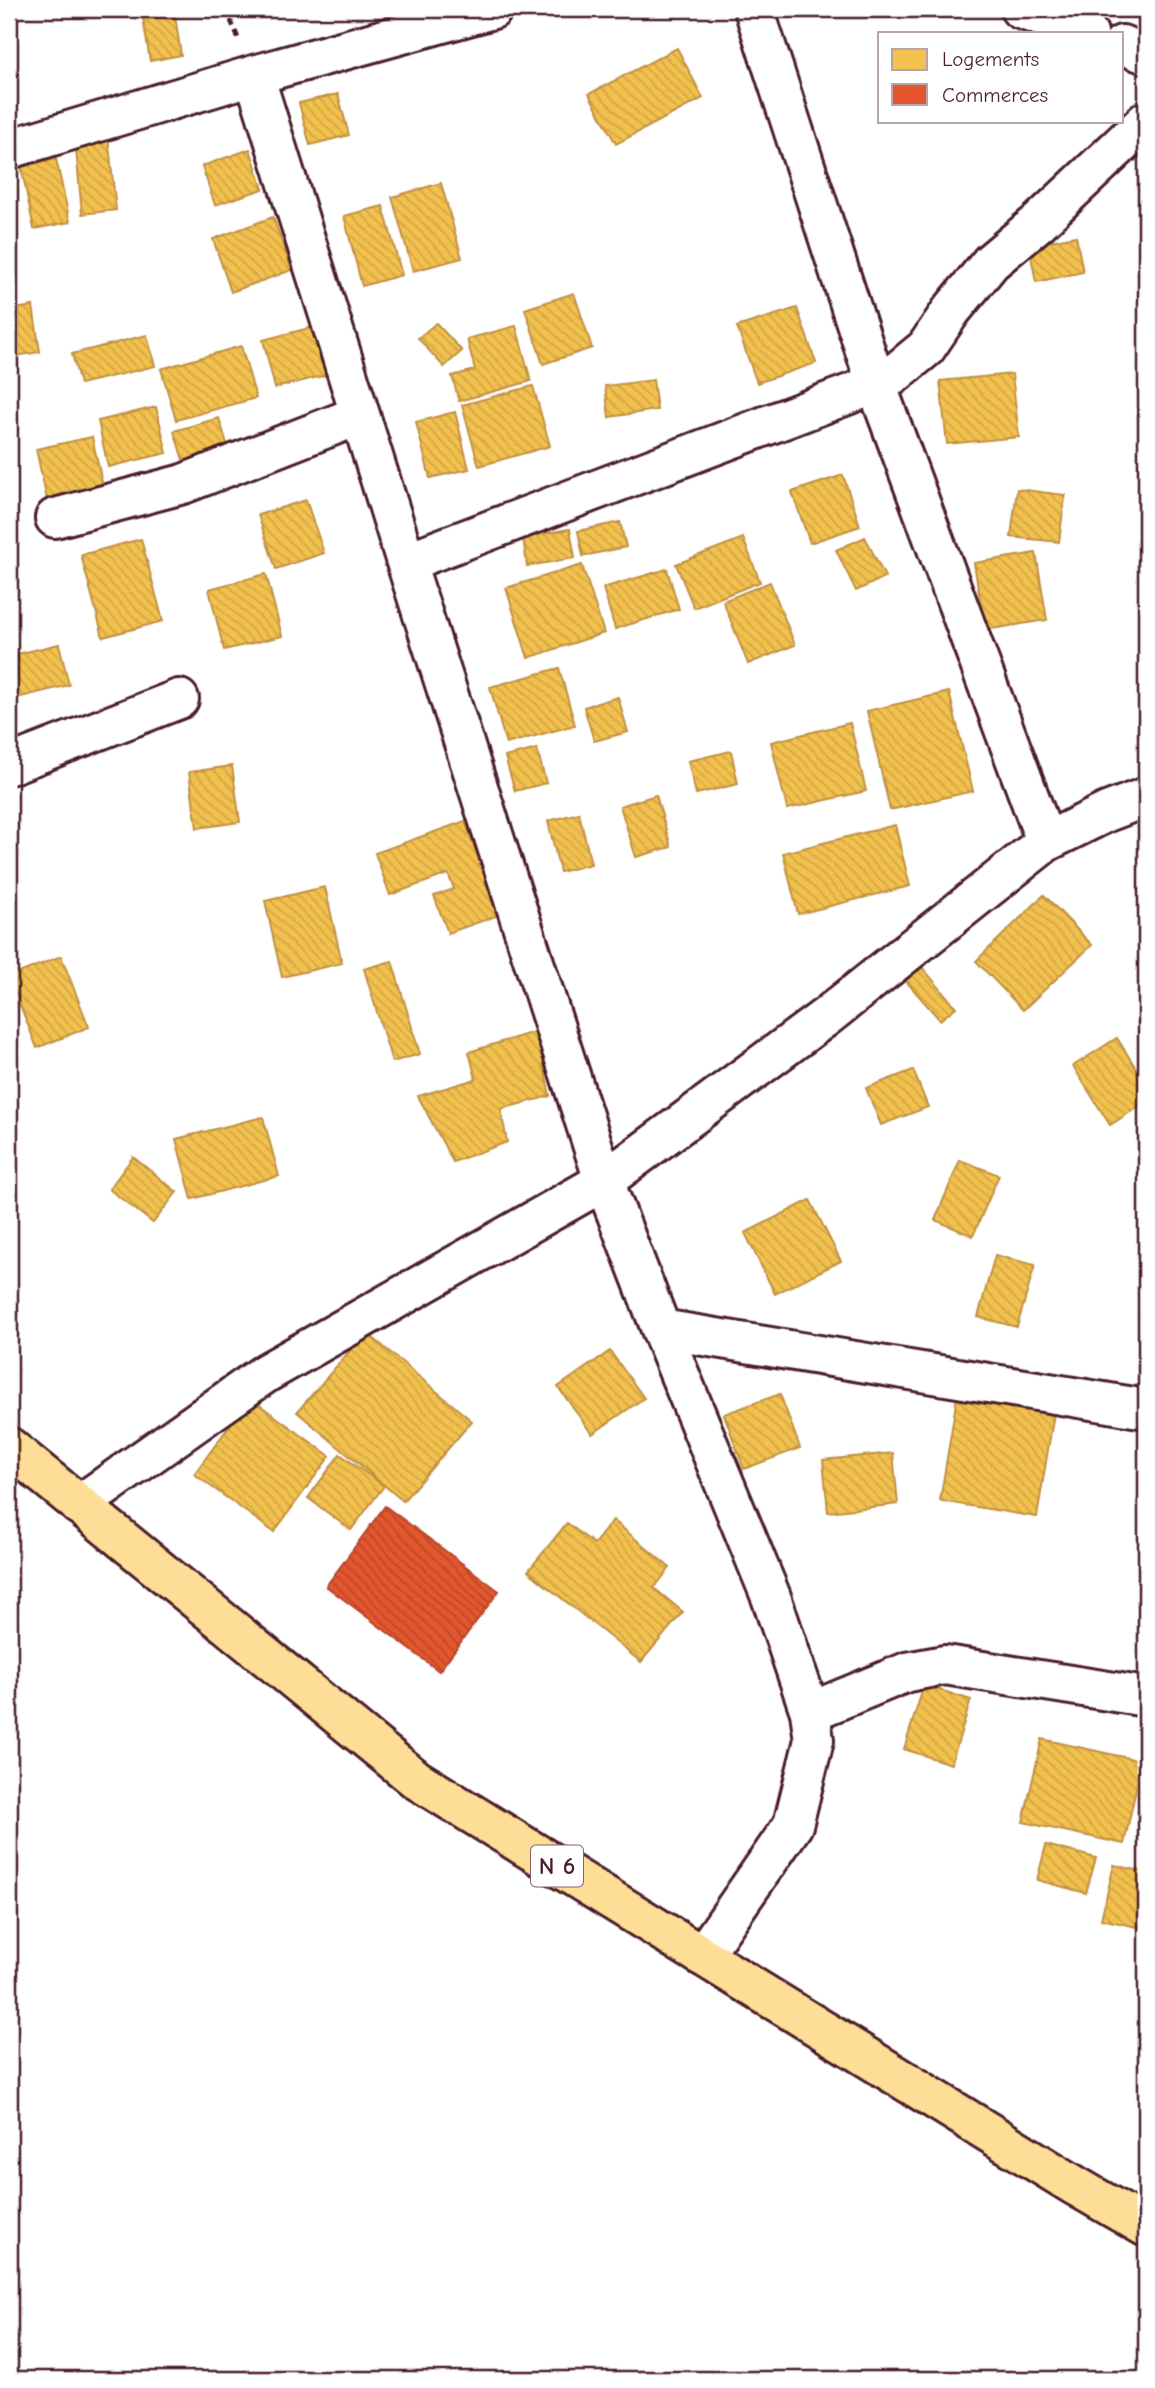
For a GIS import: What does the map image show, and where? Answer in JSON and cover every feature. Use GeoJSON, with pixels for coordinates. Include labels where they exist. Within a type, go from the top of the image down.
{"type":"FeatureCollection","features":[{"type":"Feature","properties":{"kind":"main road","name":"N 6"},"geometry":{"type":"LineString","coordinates":[[9,1447],[417,1780],[1146,2227]]}},
{"type":"Feature","properties":{"kind":"street"},"geometry":{"type":"LineString","coordinates":[[9,149],[254,75],[493,9]]}},
{"type":"Feature","properties":{"kind":"street"},"geometry":{"type":"LineString","coordinates":[[754,9],[876,384],[1046,842]]}},
{"type":"Feature","properties":{"kind":"street"},"geometry":{"type":"LineString","coordinates":[[1020,9],[1085,32]]}},
{"type":"Feature","properties":{"kind":"street"},"geometry":{"type":"LineString","coordinates":[[1124,46],[1146,54]]}},
{"type":"Feature","properties":{"kind":"street"},"geometry":{"type":"LineString","coordinates":[[254,75],[405,562],[604,1181],[771,1597],[810,1712],[814,1740],[793,1825],[702,1956]]}},
{"type":"Feature","properties":{"kind":"street"},"geometry":{"type":"LineString","coordinates":[[405,562],[892,376],[926,348],[951,311],[991,262],[1039,222],[1146,121]]}},
{"type":"Feature","properties":{"kind":"street"},"geometry":{"type":"LineString","coordinates":[[55,518],[183,484],[360,415]]}},
{"type":"Feature","properties":{"kind":"street"},"geometry":{"type":"LineString","coordinates":[[9,765],[179,699]]}},
{"type":"Feature","properties":{"kind":"street"},"geometry":{"type":"LineString","coordinates":[[79,1505],[266,1373],[604,1181],[827,1016],[1046,842],[1107,812],[1146,797]]}},
{"type":"Feature","properties":{"kind":"street"},"geometry":{"type":"LineString","coordinates":[[662,1329],[1146,1409]]}},
{"type":"Feature","properties":{"kind":"street"},"geometry":{"type":"LineString","coordinates":[[810,1712],[907,1672],[945,1665],[1146,1697]]}},
{"type":"Feature","properties":{"kind":"building: Logements"},"geometry":{"type":"Polygon","coordinates":[[[174,9],[181,55],[150,61],[142,12],[174,9]]]}},
{"type":"Feature","properties":{"kind":"building: Logements"},"geometry":{"type":"Polygon","coordinates":[[[677,48],[703,98],[616,144],[589,94],[677,48]]]}},
{"type":"Feature","properties":{"kind":"building: Logements"},"geometry":{"type":"Polygon","coordinates":[[[338,94],[349,135],[310,145],[299,103],[338,94]]]}},
{"type":"Feature","properties":{"kind":"building: Logements"},"geometry":{"type":"Polygon","coordinates":[[[108,135],[116,210],[82,214],[75,138],[108,135]]]}},
{"type":"Feature","properties":{"kind":"building: Logements"},"geometry":{"type":"Polygon","coordinates":[[[250,149],[263,189],[215,205],[202,166],[250,149]]]}},
{"type":"Feature","properties":{"kind":"building: Logements"},"geometry":{"type":"Polygon","coordinates":[[[56,159],[70,222],[34,229],[21,166],[56,159]]]}},
{"type":"Feature","properties":{"kind":"building: Logements"},"geometry":{"type":"Polygon","coordinates":[[[441,183],[462,258],[413,271],[392,197],[441,183]]]}},
{"type":"Feature","properties":{"kind":"building: Logements"},"geometry":{"type":"Polygon","coordinates":[[[383,206],[402,275],[362,286],[344,216],[383,206]]]}},
{"type":"Feature","properties":{"kind":"building: Logements"},"geometry":{"type":"Polygon","coordinates":[[[273,217],[292,270],[231,292],[213,239],[273,217]]]}},
{"type":"Feature","properties":{"kind":"building: Logements"},"geometry":{"type":"Polygon","coordinates":[[[1076,236],[1083,272],[1036,282],[1029,245],[1076,236]]]}},
{"type":"Feature","properties":{"kind":"building: Logements"},"geometry":{"type":"Polygon","coordinates":[[[574,293],[592,348],[543,364],[525,309],[574,293]]]}},
{"type":"Feature","properties":{"kind":"building: Logements"},"geometry":{"type":"Polygon","coordinates":[[[33,306],[40,352],[9,357],[9,310],[33,306]]]}},
{"type":"Feature","properties":{"kind":"building: Logements"},"geometry":{"type":"Polygon","coordinates":[[[797,308],[816,363],[757,383],[737,327],[797,308]]]}},
{"type":"Feature","properties":{"kind":"building: Logements"},"geometry":{"type":"Polygon","coordinates":[[[436,323],[462,351],[444,367],[418,338],[436,323]]]}},
{"type":"Feature","properties":{"kind":"building: Logements"},"geometry":{"type":"Polygon","coordinates":[[[516,326],[531,381],[459,401],[452,376],[475,370],[467,339],[516,326]]]}},
{"type":"Feature","properties":{"kind":"building: Logements"},"geometry":{"type":"Polygon","coordinates":[[[313,327],[326,375],[275,388],[263,340],[313,327]]]}},
{"type":"Feature","properties":{"kind":"building: Logements"},"geometry":{"type":"Polygon","coordinates":[[[147,335],[155,366],[80,384],[72,354],[147,335]]]}},
{"type":"Feature","properties":{"kind":"building: Logements"},"geometry":{"type":"Polygon","coordinates":[[[241,346],[256,398],[176,420],[161,369],[241,346]]]}},
{"type":"Feature","properties":{"kind":"building: Logements"},"geometry":{"type":"Polygon","coordinates":[[[1012,374],[1019,437],[947,444],[940,381],[1012,374]]]}},
{"type":"Feature","properties":{"kind":"building: Logements"},"geometry":{"type":"Polygon","coordinates":[[[653,380],[657,410],[609,417],[605,386],[653,380]]]}},
{"type":"Feature","properties":{"kind":"building: Logements"},"geometry":{"type":"Polygon","coordinates":[[[533,386],[550,446],[479,466],[462,405],[533,386]]]}},
{"type":"Feature","properties":{"kind":"building: Logements"},"geometry":{"type":"Polygon","coordinates":[[[156,407],[167,453],[108,467],[98,421],[156,407]]]}},
{"type":"Feature","properties":{"kind":"building: Logements"},"geometry":{"type":"Polygon","coordinates":[[[455,412],[469,469],[430,478],[416,422],[455,412]]]}},
{"type":"Feature","properties":{"kind":"building: Logements"},"geometry":{"type":"Polygon","coordinates":[[[219,418],[229,450],[184,463],[174,431],[219,418]]]}},
{"type":"Feature","properties":{"kind":"building: Logements"},"geometry":{"type":"Polygon","coordinates":[[[92,437],[103,487],[47,500],[36,449],[92,437]]]}},
{"type":"Feature","properties":{"kind":"building: Logements"},"geometry":{"type":"Polygon","coordinates":[[[843,475],[860,526],[810,543],[792,492],[843,475]]]}},
{"type":"Feature","properties":{"kind":"building: Logements"},"geometry":{"type":"Polygon","coordinates":[[[1017,489],[1065,495],[1059,542],[1011,537],[1017,489]]]}},
{"type":"Feature","properties":{"kind":"building: Logements"},"geometry":{"type":"Polygon","coordinates":[[[306,500],[324,553],[276,569],[258,515],[306,500]]]}},
{"type":"Feature","properties":{"kind":"building: Logements"},"geometry":{"type":"Polygon","coordinates":[[[620,522],[626,547],[583,556],[578,531],[620,522]]]}},
{"type":"Feature","properties":{"kind":"building: Logements"},"geometry":{"type":"Polygon","coordinates":[[[570,529],[575,558],[527,566],[523,537],[570,529]]]}},
{"type":"Feature","properties":{"kind":"building: Logements"},"geometry":{"type":"Polygon","coordinates":[[[865,537],[885,577],[856,591],[836,550],[865,537]]]}},
{"type":"Feature","properties":{"kind":"building: Logements"},"geometry":{"type":"Polygon","coordinates":[[[743,538],[760,582],[694,608],[676,564],[743,538]]]}},
{"type":"Feature","properties":{"kind":"building: Logements"},"geometry":{"type":"Polygon","coordinates":[[[141,539],[163,621],[103,637],[81,555],[141,539]]]}},
{"type":"Feature","properties":{"kind":"building: Logements"},"geometry":{"type":"Polygon","coordinates":[[[1036,553],[1047,620],[985,630],[974,563],[1036,553]]]}},
{"type":"Feature","properties":{"kind":"building: Logements"},"geometry":{"type":"Polygon","coordinates":[[[582,565],[604,633],[528,658],[506,588],[582,565]]]}},
{"type":"Feature","properties":{"kind":"building: Logements"},"geometry":{"type":"Polygon","coordinates":[[[667,569],[679,609],[615,629],[603,588],[667,569]]]}},
{"type":"Feature","properties":{"kind":"building: Logements"},"geometry":{"type":"Polygon","coordinates":[[[266,574],[282,636],[224,650],[209,589],[266,574]]]}},
{"type":"Feature","properties":{"kind":"building: Logements"},"geometry":{"type":"Polygon","coordinates":[[[770,582],[795,645],[748,664],[723,601],[770,582]]]}},
{"type":"Feature","properties":{"kind":"building: Logements"},"geometry":{"type":"Polygon","coordinates":[[[59,644],[69,685],[9,700],[9,656],[59,644]]]}},
{"type":"Feature","properties":{"kind":"building: Logements"},"geometry":{"type":"Polygon","coordinates":[[[559,668],[575,725],[506,744],[490,687],[559,668]]]}},
{"type":"Feature","properties":{"kind":"building: Logements"},"geometry":{"type":"Polygon","coordinates":[[[949,692],[973,791],[890,810],[867,711],[949,692]]]}},
{"type":"Feature","properties":{"kind":"building: Logements"},"geometry":{"type":"Polygon","coordinates":[[[618,697],[628,732],[594,741],[584,707],[618,697]]]}},
{"type":"Feature","properties":{"kind":"building: Logements"},"geometry":{"type":"Polygon","coordinates":[[[850,723],[866,791],[787,809],[771,742],[850,723]]]}},
{"type":"Feature","properties":{"kind":"building: Logements"},"geometry":{"type":"Polygon","coordinates":[[[537,749],[546,783],[515,791],[505,757],[537,749]]]}},
{"type":"Feature","properties":{"kind":"building: Logements"},"geometry":{"type":"Polygon","coordinates":[[[731,751],[738,784],[696,794],[688,761],[731,751]]]}},
{"type":"Feature","properties":{"kind":"building: Logements"},"geometry":{"type":"Polygon","coordinates":[[[232,766],[240,822],[197,828],[189,772],[232,766]]]}},
{"type":"Feature","properties":{"kind":"building: Logements"},"geometry":{"type":"Polygon","coordinates":[[[656,795],[671,847],[636,857],[620,806],[656,795]]]}},
{"type":"Feature","properties":{"kind":"building: Logements"},"geometry":{"type":"Polygon","coordinates":[[[579,813],[591,864],[560,872],[548,821],[579,813]]]}},
{"type":"Feature","properties":{"kind":"building: Logements"},"geometry":{"type":"Polygon","coordinates":[[[465,821],[499,915],[448,933],[434,896],[454,889],[448,874],[390,895],[375,853],[465,821]]]}},
{"type":"Feature","properties":{"kind":"building: Logements"},"geometry":{"type":"Polygon","coordinates":[[[895,825],[910,886],[798,914],[783,853],[895,825]]]}},
{"type":"Feature","properties":{"kind":"building: Logements"},"geometry":{"type":"Polygon","coordinates":[[[325,887],[342,963],[282,977],[265,901],[325,887]]]}},
{"type":"Feature","properties":{"kind":"building: Logements"},"geometry":{"type":"Polygon","coordinates":[[[1044,895],[1092,945],[1023,1010],[976,961],[1044,895]]]}},
{"type":"Feature","properties":{"kind":"building: Logements"},"geometry":{"type":"Polygon","coordinates":[[[61,956],[89,1027],[37,1048],[9,977],[61,956]]]}},
{"type":"Feature","properties":{"kind":"building: Logements"},"geometry":{"type":"Polygon","coordinates":[[[915,959],[956,1007],[940,1020],[899,973],[915,959]]]}},
{"type":"Feature","properties":{"kind":"building: Logements"},"geometry":{"type":"Polygon","coordinates":[[[392,961],[420,1054],[392,1062],[364,969],[392,961]]]}},
{"type":"Feature","properties":{"kind":"building: Logements"},"geometry":{"type":"Polygon","coordinates":[[[537,1031],[550,1096],[501,1109],[507,1142],[453,1162],[418,1096],[476,1079],[469,1052],[537,1031]]]}},
{"type":"Feature","properties":{"kind":"building: Logements"},"geometry":{"type":"Polygon","coordinates":[[[1117,1038],[1146,1084],[1146,1102],[1110,1125],[1073,1066],[1117,1038]]]}},
{"type":"Feature","properties":{"kind":"building: Logements"},"geometry":{"type":"Polygon","coordinates":[[[913,1070],[928,1107],[881,1125],[866,1088],[913,1070]]]}},
{"type":"Feature","properties":{"kind":"building: Logements"},"geometry":{"type":"Polygon","coordinates":[[[263,1117],[279,1176],[192,1199],[176,1139],[263,1117]]]}},
{"type":"Feature","properties":{"kind":"building: Logements"},"geometry":{"type":"Polygon","coordinates":[[[133,1157],[177,1192],[153,1223],[109,1189],[133,1157]]]}},
{"type":"Feature","properties":{"kind":"building: Logements"},"geometry":{"type":"Polygon","coordinates":[[[960,1160],[999,1175],[973,1236],[935,1220],[960,1160]]]}},
{"type":"Feature","properties":{"kind":"building: Logements"},"geometry":{"type":"Polygon","coordinates":[[[810,1200],[841,1261],[775,1294],[745,1233],[810,1200]]]}},
{"type":"Feature","properties":{"kind":"building: Logements"},"geometry":{"type":"Polygon","coordinates":[[[995,1255],[1035,1265],[1017,1327],[978,1317],[995,1255]]]}},
{"type":"Feature","properties":{"kind":"building: Logements"},"geometry":{"type":"Polygon","coordinates":[[[366,1332],[472,1421],[403,1501],[297,1412],[366,1332]]]}},
{"type":"Feature","properties":{"kind":"building: Logements"},"geometry":{"type":"Polygon","coordinates":[[[610,1351],[644,1398],[592,1434],[558,1387],[610,1351]]]}},
{"type":"Feature","properties":{"kind":"building: Logements"},"geometry":{"type":"Polygon","coordinates":[[[780,1394],[800,1448],[744,1469],[724,1414],[780,1394]]]}},
{"type":"Feature","properties":{"kind":"building: Logements"},"geometry":{"type":"Polygon","coordinates":[[[957,1397],[1054,1413],[1037,1517],[940,1501],[957,1397]]]}},
{"type":"Feature","properties":{"kind":"building: Logements"},"geometry":{"type":"Polygon","coordinates":[[[250,1398],[330,1456],[274,1532],[194,1474],[250,1398]]]}},
{"type":"Feature","properties":{"kind":"building: Logements"},"geometry":{"type":"Polygon","coordinates":[[[893,1453],[898,1504],[828,1512],[823,1460],[893,1453]]]}},
{"type":"Feature","properties":{"kind":"building: Logements"},"geometry":{"type":"Polygon","coordinates":[[[340,1454],[384,1486],[351,1530],[308,1498],[340,1454]]]}},
{"type":"Feature","properties":{"kind":"building: Logements"},"geometry":{"type":"Polygon","coordinates":[[[613,1520],[670,1568],[654,1588],[683,1612],[641,1662],[528,1571],[567,1523],[594,1544],[613,1520]]]}},
{"type":"Feature","properties":{"kind":"building: Logements"},"geometry":{"type":"Polygon","coordinates":[[[1142,1573],[1146,1574],[1146,1616],[1138,1615],[1142,1573]]]}},
{"type":"Feature","properties":{"kind":"building: Logements"},"geometry":{"type":"Polygon","coordinates":[[[924,1685],[971,1700],[951,1764],[904,1749],[924,1685]]]}},
{"type":"Feature","properties":{"kind":"building: Logements"},"geometry":{"type":"Polygon","coordinates":[[[1042,1739],[1142,1761],[1124,1844],[1023,1822],[1042,1739]]]}},
{"type":"Feature","properties":{"kind":"building: Logements"},"geometry":{"type":"Polygon","coordinates":[[[1046,1845],[1096,1858],[1086,1893],[1037,1880],[1046,1845]]]}},
{"type":"Feature","properties":{"kind":"building: Logements"},"geometry":{"type":"Polygon","coordinates":[[[1114,1865],[1146,1872],[1146,1929],[1101,1919],[1114,1865]]]}},
{"type":"Feature","properties":{"kind":"building: Commerces"},"geometry":{"type":"Polygon","coordinates":[[[385,1506],[499,1591],[439,1671],[326,1586],[385,1506]]]}}]}
